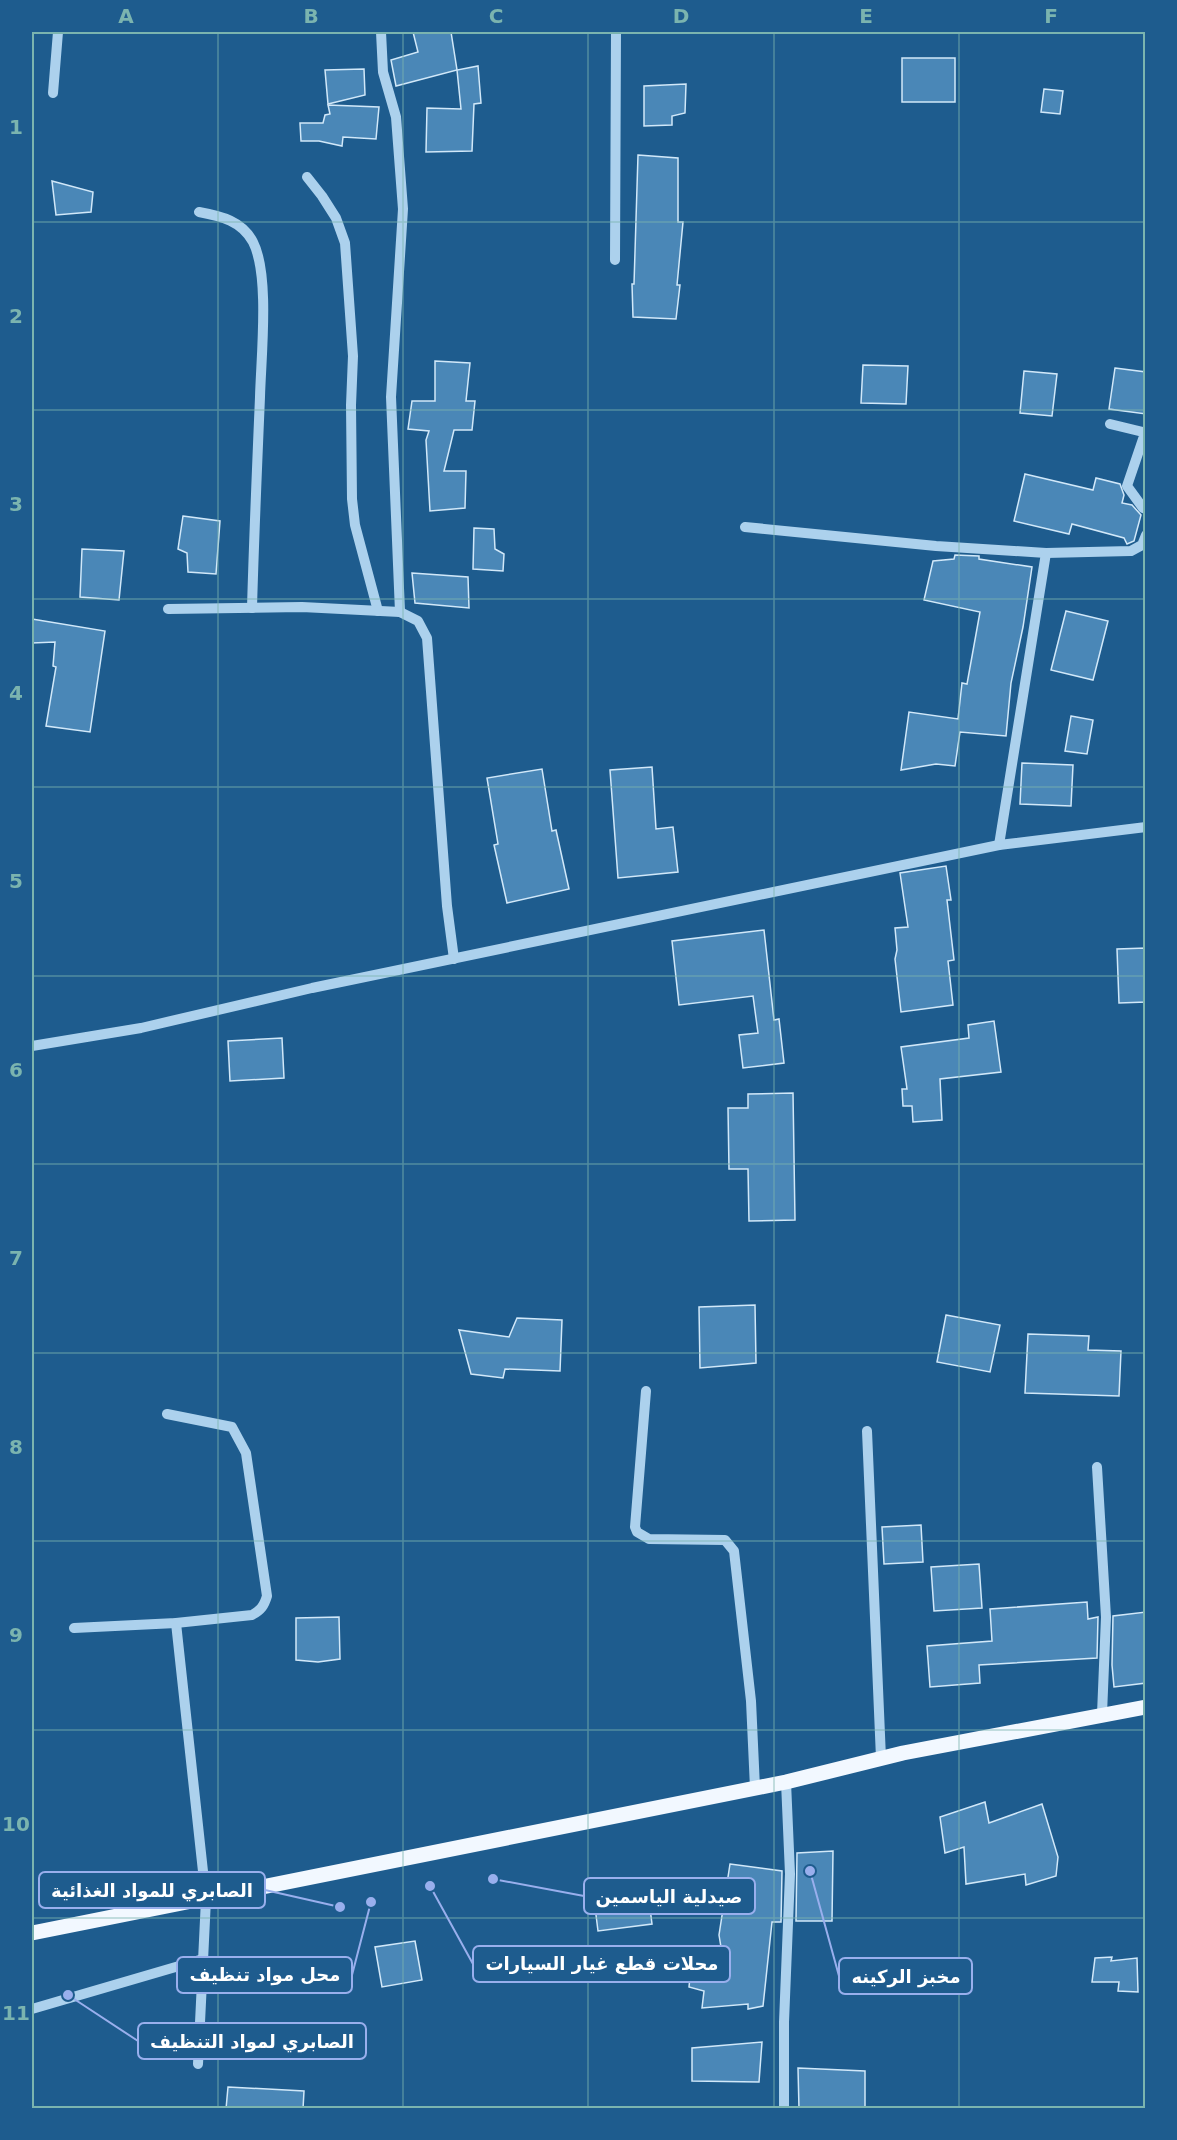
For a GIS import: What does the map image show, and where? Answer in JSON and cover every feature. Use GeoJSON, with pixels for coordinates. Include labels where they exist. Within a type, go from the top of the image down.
{"type":"FeatureCollection","features":[{"type":"Feature","properties":{"kind":"main road"},"geometry":{"type":"LineString","coordinates":[[32,1933],[786,1782],[881,1758],[1146,1707]]}},
{"type":"Feature","properties":{"kind":"street"},"geometry":{"type":"LineString","coordinates":[[53,93],[58,32]]}},
{"type":"Feature","properties":{"kind":"street"},"geometry":{"type":"LineString","coordinates":[[381,32],[383,72],[396,117],[403,209],[392,397],[400,612]]}},
{"type":"Feature","properties":{"kind":"street"},"geometry":{"type":"LineString","coordinates":[[615,260],[616,32]]}},
{"type":"Feature","properties":{"kind":"street"},"geometry":{"type":"LineString","coordinates":[[307,177],[336,218],[345,243],[352,356],[352,499],[355,525],[378,611]]}},
{"type":"Feature","properties":{"kind":"street"},"geometry":{"type":"LineString","coordinates":[[199,212],[219,216],[238,224],[252,240],[260,260],[262,340],[252,608]]}},
{"type":"Feature","properties":{"kind":"street"},"geometry":{"type":"LineString","coordinates":[[1110,424],[1143,432],[1144,436],[1127,486],[1146,509]]}},
{"type":"Feature","properties":{"kind":"street"},"geometry":{"type":"LineString","coordinates":[[745,527],[936,546],[1046,553],[1131,551],[1142,545],[1146,535]]}},
{"type":"Feature","properties":{"kind":"street"},"geometry":{"type":"LineString","coordinates":[[999,845],[1046,553]]}},
{"type":"Feature","properties":{"kind":"street"},"geometry":{"type":"LineString","coordinates":[[168,609],[302,607],[400,612],[418,621],[427,638],[447,906],[454,959]]}},
{"type":"Feature","properties":{"kind":"street"},"geometry":{"type":"LineString","coordinates":[[32,1046],[141,1028],[312,988],[999,845],[1146,827]]}},
{"type":"Feature","properties":{"kind":"street"},"geometry":{"type":"LineString","coordinates":[[646,1390],[641,1440],[637,1532],[649,1539],[725,1540],[734,1551],[751,1701],[755,1788]]}},
{"type":"Feature","properties":{"kind":"street"},"geometry":{"type":"LineString","coordinates":[[74,1629],[176,1623],[252,1615],[260,1610],[267,1596],[246,1454],[232,1427],[167,1414]]}},
{"type":"Feature","properties":{"kind":"street"},"geometry":{"type":"LineString","coordinates":[[867,1431],[881,1758]]}},
{"type":"Feature","properties":{"kind":"street"},"geometry":{"type":"LineString","coordinates":[[1097,1467],[1106,1617],[1102,1714]]}},
{"type":"Feature","properties":{"kind":"street"},"geometry":{"type":"LineString","coordinates":[[176,1623],[206,1899],[198,2064]]}},
{"type":"Feature","properties":{"kind":"street"},"geometry":{"type":"LineString","coordinates":[[784,2109],[784,2022],[790,1874],[786,1782]]}},
{"type":"Feature","properties":{"kind":"street"},"geometry":{"type":"LineString","coordinates":[[32,2009],[203,1959]]}},
{"type":"Feature","properties":{"kind":"building"},"geometry":{"type":"Polygon","coordinates":[[[413,32],[451,32],[457,70],[396,86],[391,60],[418,52],[413,32]]]}},
{"type":"Feature","properties":{"kind":"building"},"geometry":{"type":"Polygon","coordinates":[[[902,58],[955,58],[955,102],[902,102],[902,58]]]}},
{"type":"Feature","properties":{"kind":"building"},"geometry":{"type":"Polygon","coordinates":[[[478,66],[481,103],[474,104],[472,151],[426,152],[427,108],[461,109],[457,70],[478,66]]]}},
{"type":"Feature","properties":{"kind":"building"},"geometry":{"type":"Polygon","coordinates":[[[364,69],[365,95],[328,104],[325,70],[364,69]]]}},
{"type":"Feature","properties":{"kind":"building"},"geometry":{"type":"Polygon","coordinates":[[[686,84],[685,113],[672,116],[672,125],[644,126],[644,86],[686,84]]]}},
{"type":"Feature","properties":{"kind":"building"},"geometry":{"type":"Polygon","coordinates":[[[1044,89],[1063,91],[1060,114],[1041,112],[1044,89]]]}},
{"type":"Feature","properties":{"kind":"building"},"geometry":{"type":"Polygon","coordinates":[[[328,105],[379,107],[376,139],[343,137],[342,146],[319,141],[301,141],[300,123],[323,123],[325,115],[330,114],[328,105]]]}},
{"type":"Feature","properties":{"kind":"building"},"geometry":{"type":"Polygon","coordinates":[[[638,155],[678,158],[678,222],[683,222],[676,319],[633,317],[632,284],[634,284],[638,155]]]}},
{"type":"Feature","properties":{"kind":"building"},"geometry":{"type":"Polygon","coordinates":[[[52,181],[93,192],[91,212],[56,215],[52,181]]]}},
{"type":"Feature","properties":{"kind":"building"},"geometry":{"type":"Polygon","coordinates":[[[435,361],[470,363],[466,401],[475,401],[472,430],[454,430],[444,471],[466,471],[465,508],[430,511],[426,440],[429,431],[408,429],[412,401],[435,401],[435,361]]]}},
{"type":"Feature","properties":{"kind":"building"},"geometry":{"type":"Polygon","coordinates":[[[863,365],[908,366],[906,404],[861,403],[863,365]]]}},
{"type":"Feature","properties":{"kind":"building"},"geometry":{"type":"Polygon","coordinates":[[[1115,368],[1146,372],[1146,414],[1109,409],[1115,368]]]}},
{"type":"Feature","properties":{"kind":"building"},"geometry":{"type":"Polygon","coordinates":[[[1024,371],[1057,374],[1052,416],[1020,413],[1024,371]]]}},
{"type":"Feature","properties":{"kind":"building"},"geometry":{"type":"Polygon","coordinates":[[[1025,474],[1093,490],[1096,478],[1120,484],[1124,495],[1122,503],[1132,505],[1141,515],[1134,541],[1127,544],[1124,538],[1072,524],[1069,534],[1014,521],[1025,474]]]}},
{"type":"Feature","properties":{"kind":"building"},"geometry":{"type":"Polygon","coordinates":[[[183,516],[220,521],[216,574],[188,572],[187,553],[178,549],[183,516]]]}},
{"type":"Feature","properties":{"kind":"building"},"geometry":{"type":"Polygon","coordinates":[[[474,528],[494,529],[495,549],[504,554],[503,571],[473,569],[474,528]]]}},
{"type":"Feature","properties":{"kind":"building"},"geometry":{"type":"Polygon","coordinates":[[[82,549],[124,551],[119,600],[80,597],[82,549]]]}},
{"type":"Feature","properties":{"kind":"building"},"geometry":{"type":"Polygon","coordinates":[[[955,555],[979,556],[979,559],[1032,567],[1023,627],[1011,683],[1006,736],[960,732],[955,766],[936,764],[901,770],[909,712],[958,719],[962,683],[967,684],[980,612],[924,600],[933,561],[954,559],[955,555]]]}},
{"type":"Feature","properties":{"kind":"building"},"geometry":{"type":"Polygon","coordinates":[[[412,573],[468,577],[469,608],[415,603],[412,573]]]}},
{"type":"Feature","properties":{"kind":"building"},"geometry":{"type":"Polygon","coordinates":[[[1066,611],[1108,621],[1093,680],[1051,670],[1066,611]]]}},
{"type":"Feature","properties":{"kind":"building"},"geometry":{"type":"Polygon","coordinates":[[[32,619],[105,631],[90,732],[46,726],[56,667],[53,666],[55,642],[32,643],[32,619]]]}},
{"type":"Feature","properties":{"kind":"building"},"geometry":{"type":"Polygon","coordinates":[[[1071,716],[1093,720],[1087,754],[1065,751],[1071,716]]]}},
{"type":"Feature","properties":{"kind":"building"},"geometry":{"type":"Polygon","coordinates":[[[1022,763],[1073,765],[1071,806],[1020,804],[1022,763]]]}},
{"type":"Feature","properties":{"kind":"building"},"geometry":{"type":"Polygon","coordinates":[[[652,767],[656,829],[673,827],[678,872],[618,878],[610,770],[652,767]]]}},
{"type":"Feature","properties":{"kind":"building"},"geometry":{"type":"Polygon","coordinates":[[[542,769],[552,831],[556,830],[569,889],[507,903],[494,845],[498,844],[487,778],[542,769]]]}},
{"type":"Feature","properties":{"kind":"building"},"geometry":{"type":"Polygon","coordinates":[[[946,866],[951,900],[947,900],[954,960],[948,961],[953,1005],[901,1012],[895,959],[897,950],[895,928],[908,927],[900,873],[946,866]]]}},
{"type":"Feature","properties":{"kind":"building"},"geometry":{"type":"Polygon","coordinates":[[[764,930],[774,1020],[779,1019],[784,1063],[743,1068],[739,1035],[758,1033],[753,996],[679,1005],[672,941],[764,930]]]}},
{"type":"Feature","properties":{"kind":"building"},"geometry":{"type":"Polygon","coordinates":[[[1146,948],[1146,1002],[1119,1003],[1117,949],[1146,948]]]}},
{"type":"Feature","properties":{"kind":"building"},"geometry":{"type":"Polygon","coordinates":[[[994,1021],[1001,1072],[940,1079],[942,1120],[913,1122],[912,1106],[903,1106],[902,1089],[907,1089],[901,1047],[969,1038],[968,1025],[994,1021]]]}},
{"type":"Feature","properties":{"kind":"building"},"geometry":{"type":"Polygon","coordinates":[[[282,1038],[284,1078],[230,1081],[228,1041],[282,1038]]]}},
{"type":"Feature","properties":{"kind":"building"},"geometry":{"type":"Polygon","coordinates":[[[793,1093],[795,1220],[749,1221],[748,1169],[729,1169],[728,1108],[748,1108],[748,1094],[793,1093]]]}},
{"type":"Feature","properties":{"kind":"building"},"geometry":{"type":"Polygon","coordinates":[[[755,1305],[756,1363],[700,1368],[699,1307],[755,1305]]]}},
{"type":"Feature","properties":{"kind":"building"},"geometry":{"type":"Polygon","coordinates":[[[946,1315],[1000,1325],[990,1372],[937,1362],[946,1315]]]}},
{"type":"Feature","properties":{"kind":"building"},"geometry":{"type":"Polygon","coordinates":[[[517,1318],[562,1320],[560,1371],[505,1369],[503,1378],[471,1374],[459,1330],[509,1337],[517,1318]]]}},
{"type":"Feature","properties":{"kind":"building"},"geometry":{"type":"Polygon","coordinates":[[[1028,1334],[1089,1336],[1088,1350],[1121,1351],[1119,1396],[1025,1393],[1028,1334]]]}},
{"type":"Feature","properties":{"kind":"building"},"geometry":{"type":"Polygon","coordinates":[[[921,1525],[923,1562],[884,1564],[882,1527],[921,1525]]]}},
{"type":"Feature","properties":{"kind":"building"},"geometry":{"type":"Polygon","coordinates":[[[979,1564],[982,1608],[934,1611],[931,1567],[979,1564]]]}},
{"type":"Feature","properties":{"kind":"building"},"geometry":{"type":"Polygon","coordinates":[[[1087,1602],[1088,1619],[1098,1617],[1097,1658],[979,1665],[980,1683],[930,1687],[927,1646],[992,1641],[990,1609],[1087,1602]]]}},
{"type":"Feature","properties":{"kind":"building"},"geometry":{"type":"Polygon","coordinates":[[[1146,1612],[1146,1683],[1114,1687],[1113,1616],[1146,1612]]]}},
{"type":"Feature","properties":{"kind":"building"},"geometry":{"type":"Polygon","coordinates":[[[339,1617],[340,1659],[318,1662],[296,1660],[296,1618],[339,1617]]]}},
{"type":"Feature","properties":{"kind":"building"},"geometry":{"type":"Polygon","coordinates":[[[985,1802],[989,1823],[1042,1804],[1058,1857],[1056,1876],[1026,1885],[1025,1874],[966,1884],[964,1847],[945,1853],[940,1817],[985,1802]]]}},
{"type":"Feature","properties":{"kind":"building"},"geometry":{"type":"Polygon","coordinates":[[[833,1851],[832,1921],[796,1921],[797,1853],[833,1851]]]}},
{"type":"Feature","properties":{"kind":"building"},"geometry":{"type":"Polygon","coordinates":[[[730,1864],[782,1871],[781,1922],[772,1922],[763,2006],[748,2009],[748,2004],[702,2008],[704,1991],[689,1987],[690,1977],[707,1968],[721,1947],[719,1935],[730,1864]]]}},
{"type":"Feature","properties":{"kind":"building"},"geometry":{"type":"Polygon","coordinates":[[[648,1892],[652,1924],[598,1931],[594,1899],[648,1892]]]}},
{"type":"Feature","properties":{"kind":"building"},"geometry":{"type":"Polygon","coordinates":[[[415,1941],[422,1980],[382,1987],[375,1947],[415,1941]]]}},
{"type":"Feature","properties":{"kind":"building"},"geometry":{"type":"Polygon","coordinates":[[[1112,1957],[1111,1961],[1137,1958],[1138,1992],[1118,1991],[1119,1982],[1092,1982],[1095,1958],[1112,1957]]]}},
{"type":"Feature","properties":{"kind":"building"},"geometry":{"type":"Polygon","coordinates":[[[762,2042],[759,2082],[692,2081],[692,2048],[762,2042]]]}},
{"type":"Feature","properties":{"kind":"building"},"geometry":{"type":"Polygon","coordinates":[[[798,2068],[865,2071],[865,2108],[799,2109],[798,2068]]]}},
{"type":"Feature","properties":{"kind":"building"},"geometry":{"type":"Polygon","coordinates":[[[228,2087],[304,2091],[303,2109],[226,2109],[228,2087]]]}},
{"type":"Feature","properties":{"kind":"place","name":"مخبز الركينه"},"geometry":{"type":"Point","coordinates":[810,1871]}},
{"type":"Feature","properties":{"kind":"place","name":"صيدلية الياسمين"},"geometry":{"type":"Point","coordinates":[493,1879]}},
{"type":"Feature","properties":{"kind":"place","name":"محلات قطع غيار السيارات"},"geometry":{"type":"Point","coordinates":[430,1886]}},
{"type":"Feature","properties":{"kind":"place","name":"محل مواد تنظيف"},"geometry":{"type":"Point","coordinates":[371,1902]}},
{"type":"Feature","properties":{"kind":"place","name":"الصابري للمواد الغذائية"},"geometry":{"type":"Point","coordinates":[340,1907]}},
{"type":"Feature","properties":{"kind":"place","name":"الصابري لمواد التنظيف"},"geometry":{"type":"Point","coordinates":[68,1995]}}]}
